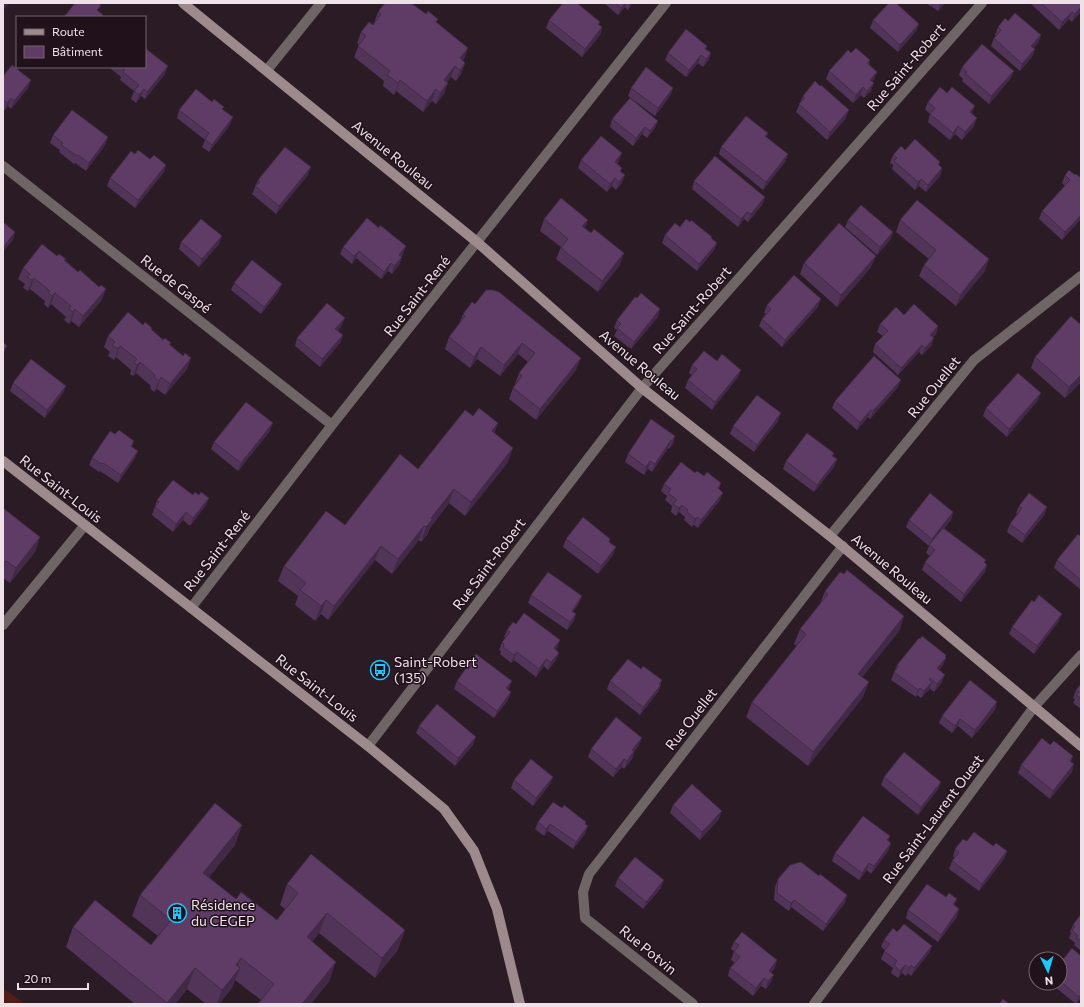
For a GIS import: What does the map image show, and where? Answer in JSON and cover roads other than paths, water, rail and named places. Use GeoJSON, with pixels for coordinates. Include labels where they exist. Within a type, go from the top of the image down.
{"type":"FeatureCollection","features":[{"type":"Feature","properties":{"kind":"street","name":"Avenue Rouleau"},"geometry":{"type":"LineString","coordinates":[[183,3],[477,242],[642,388],[843,546],[1081,746]]}},
{"type":"Feature","properties":{"kind":"street"},"geometry":{"type":"LineString","coordinates":[[267,70],[321,3]]}},
{"type":"Feature","properties":{"kind":"street","name":"Rue Saint-René"},"geometry":{"type":"LineString","coordinates":[[191,608],[332,425],[666,3]]}},
{"type":"Feature","properties":{"kind":"street","name":"Rue Saint-Robert"},"geometry":{"type":"LineString","coordinates":[[368,746],[642,388],[982,3]]}},
{"type":"Feature","properties":{"kind":"street","name":"Rue de Gaspé"},"geometry":{"type":"LineString","coordinates":[[3,166],[332,425]]}},
{"type":"Feature","properties":{"kind":"street","name":"Rue Ouellet"},"geometry":{"type":"LineString","coordinates":[[830,536],[974,360],[1081,276]]}},
{"type":"Feature","properties":{"kind":"street","name":"Rue Saint-Louis"},"geometry":{"type":"LineString","coordinates":[[3,461],[368,746],[444,809],[474,851],[497,909],[520,1004]]}},
{"type":"Feature","properties":{"kind":"street"},"geometry":{"type":"LineString","coordinates":[[3,625],[85,525]]}},
{"type":"Feature","properties":{"kind":"street","name":"Rue Ouellet"},"geometry":{"type":"LineString","coordinates":[[585,918],[583,892],[589,874],[843,546]]}},
{"type":"Feature","properties":{"kind":"street","name":"Rue Saint-Laurent Ouest"},"geometry":{"type":"LineString","coordinates":[[814,1004],[1034,707],[1081,656]]}},
{"type":"Feature","properties":{"kind":"street","name":"Rue Potvin"},"geometry":{"type":"LineString","coordinates":[[585,918],[692,1004]]}},
{"type":"Feature","properties":{"kind":"place","name":"Saint-Robert (135)"},"geometry":{"type":"Point","coordinates":[380,670]}},
{"type":"Feature","properties":{"kind":"place","name":"Résidence du CEGEP"},"geometry":{"type":"Point","coordinates":[177,913]}}]}
